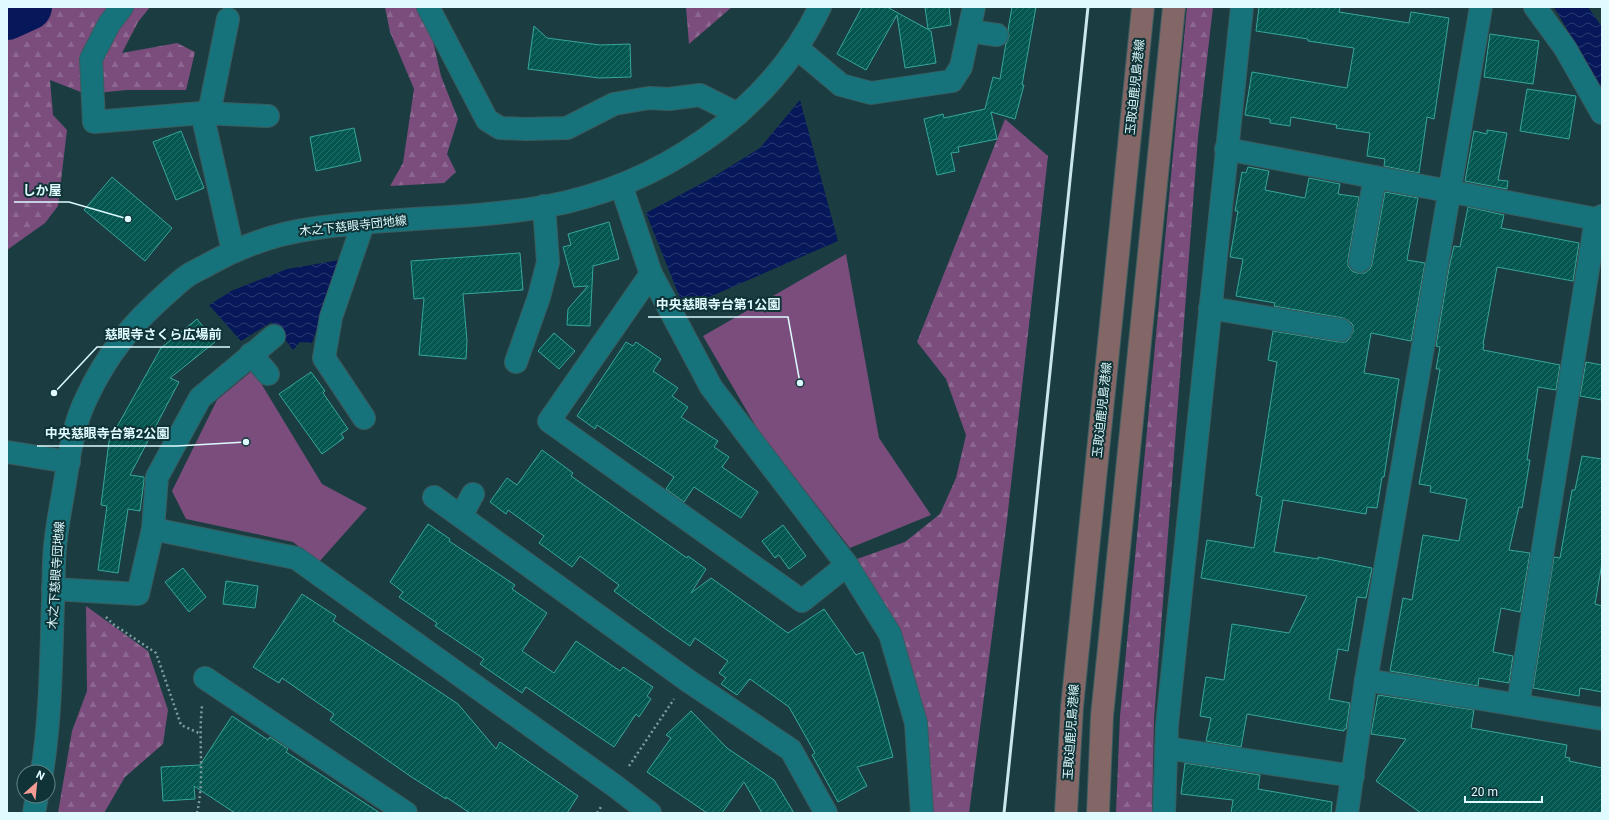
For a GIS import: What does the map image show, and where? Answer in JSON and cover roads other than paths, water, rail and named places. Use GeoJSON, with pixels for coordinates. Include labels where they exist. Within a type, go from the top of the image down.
{"type":"FeatureCollection","features":[{"type":"Feature","properties":{"kind":"main road","name":"玉取迫鹿児島港線"},"geometry":{"type":"LineString","coordinates":[[1066,813],[1072,707],[1143,7]]}},
{"type":"Feature","properties":{"kind":"main road"},"geometry":{"type":"LineString","coordinates":[[1098,813],[1102,716],[1174,7]]}},
{"type":"Feature","properties":{"kind":"street"},"geometry":{"type":"LineString","coordinates":[[122,7],[109,24],[92,59],[94,122],[205,113],[268,116]]}},
{"type":"Feature","properties":{"kind":"street"},"geometry":{"type":"LineString","coordinates":[[428,7],[487,120],[500,128],[567,128],[614,104],[649,98],[669,99],[700,95],[738,114]]}},
{"type":"Feature","properties":{"kind":"street","name":"木之下慈眼寺団地線"},"geometry":{"type":"LineString","coordinates":[[43,764],[50,696],[55,540],[73,432],[86,399],[104,364],[125,334],[152,306],[186,277],[233,251],[273,237],[309,229],[482,214],[544,206],[590,195],[621,185],[681,155],[712,136],[738,114],[761,93],[797,48],[820,7]]}},
{"type":"Feature","properties":{"kind":"street"},"geometry":{"type":"LineString","coordinates":[[797,48],[841,85],[871,93],[952,81],[961,68],[974,7]]}},
{"type":"Feature","properties":{"kind":"street"},"geometry":{"type":"LineString","coordinates":[[1164,813],[1166,725],[1242,7]]}},
{"type":"Feature","properties":{"kind":"street"},"geometry":{"type":"LineString","coordinates":[[1348,813],[1366,680],[1481,7]]}},
{"type":"Feature","properties":{"kind":"street"},"geometry":{"type":"LineString","coordinates":[[1535,7],[1565,48],[1602,113]]}},
{"type":"Feature","properties":{"kind":"street"},"geometry":{"type":"LineString","coordinates":[[228,19],[205,113],[233,251]]}},
{"type":"Feature","properties":{"kind":"street"},"geometry":{"type":"LineString","coordinates":[[969,31],[997,35]]}},
{"type":"Feature","properties":{"kind":"street"},"geometry":{"type":"LineString","coordinates":[[1226,149],[1449,191],[1599,217],[1518,705]]}},
{"type":"Feature","properties":{"kind":"street"},"geometry":{"type":"LineString","coordinates":[[1360,261],[1375,177]]}},
{"type":"Feature","properties":{"kind":"street"},"geometry":{"type":"LineString","coordinates":[[621,185],[651,274],[711,387],[846,565],[890,634],[916,723],[922,813]]}},
{"type":"Feature","properties":{"kind":"street"},"geometry":{"type":"LineString","coordinates":[[516,362],[548,262],[544,206]]}},
{"type":"Feature","properties":{"kind":"street"},"geometry":{"type":"LineString","coordinates":[[363,224],[331,317],[324,358],[364,418]]}},
{"type":"Feature","properties":{"kind":"street"},"geometry":{"type":"LineString","coordinates":[[651,274],[549,421],[802,601],[846,565]]}},
{"type":"Feature","properties":{"kind":"street"},"geometry":{"type":"LineString","coordinates":[[1210,308],[1341,330]]}},
{"type":"Feature","properties":{"kind":"street"},"geometry":{"type":"LineString","coordinates":[[53,589],[138,594],[153,529],[157,477],[200,398],[274,336]]}},
{"type":"Feature","properties":{"kind":"street"},"geometry":{"type":"LineString","coordinates":[[251,354],[268,374]]}},
{"type":"Feature","properties":{"kind":"street"},"geometry":{"type":"LineString","coordinates":[[7,452],[68,462]]}},
{"type":"Feature","properties":{"kind":"street"},"geometry":{"type":"LineString","coordinates":[[462,516],[473,494]]}},
{"type":"Feature","properties":{"kind":"street"},"geometry":{"type":"LineString","coordinates":[[434,497],[687,680],[791,750],[826,813]]}},
{"type":"Feature","properties":{"kind":"street"},"geometry":{"type":"LineString","coordinates":[[153,529],[296,558],[615,786],[650,813]]}},
{"type":"Feature","properties":{"kind":"street"},"geometry":{"type":"LineString","coordinates":[[205,678],[406,813]]}},
{"type":"Feature","properties":{"kind":"street"},"geometry":{"type":"LineString","coordinates":[[1366,680],[1602,719]]}},
{"type":"Feature","properties":{"kind":"street"},"geometry":{"type":"LineString","coordinates":[[1166,748],[1353,776]]}},
{"type":"Feature","properties":{"kind":"water"},"geometry":{"type":"Polygon","coordinates":[[[1554,7],[1588,7],[1602,27],[1602,88],[1554,7]]]}},
{"type":"Feature","properties":{"kind":"water"},"geometry":{"type":"Polygon","coordinates":[[[800,100],[838,241],[684,308],[646,213],[710,179],[760,148],[800,100]]]}},
{"type":"Feature","properties":{"kind":"water"},"geometry":{"type":"Polygon","coordinates":[[[340,260],[312,343],[300,342],[293,350],[272,322],[241,341],[209,305],[231,291],[287,269],[340,260]]]}},
{"type":"Feature","properties":{"kind":"waterway"},"geometry":{"type":"LineString","coordinates":[[7,17],[29,7]]}},
{"type":"Feature","properties":{"kind":"railway"},"geometry":{"type":"LineString","coordinates":[[1004,813],[1088,7]]}},
{"type":"Feature","properties":{"kind":"place","name":"しか屋"},"geometry":{"type":"Point","coordinates":[128,219]}},
{"type":"Feature","properties":{"kind":"place","name":"中央慈眼寺台第1公園"},"geometry":{"type":"Point","coordinates":[800,383]}},
{"type":"Feature","properties":{"kind":"place","name":"慈眼寺さくら広場前"},"geometry":{"type":"Point","coordinates":[54,393]}},
{"type":"Feature","properties":{"kind":"place","name":"中央慈眼寺台第2公園"},"geometry":{"type":"Point","coordinates":[246,442]}}]}
